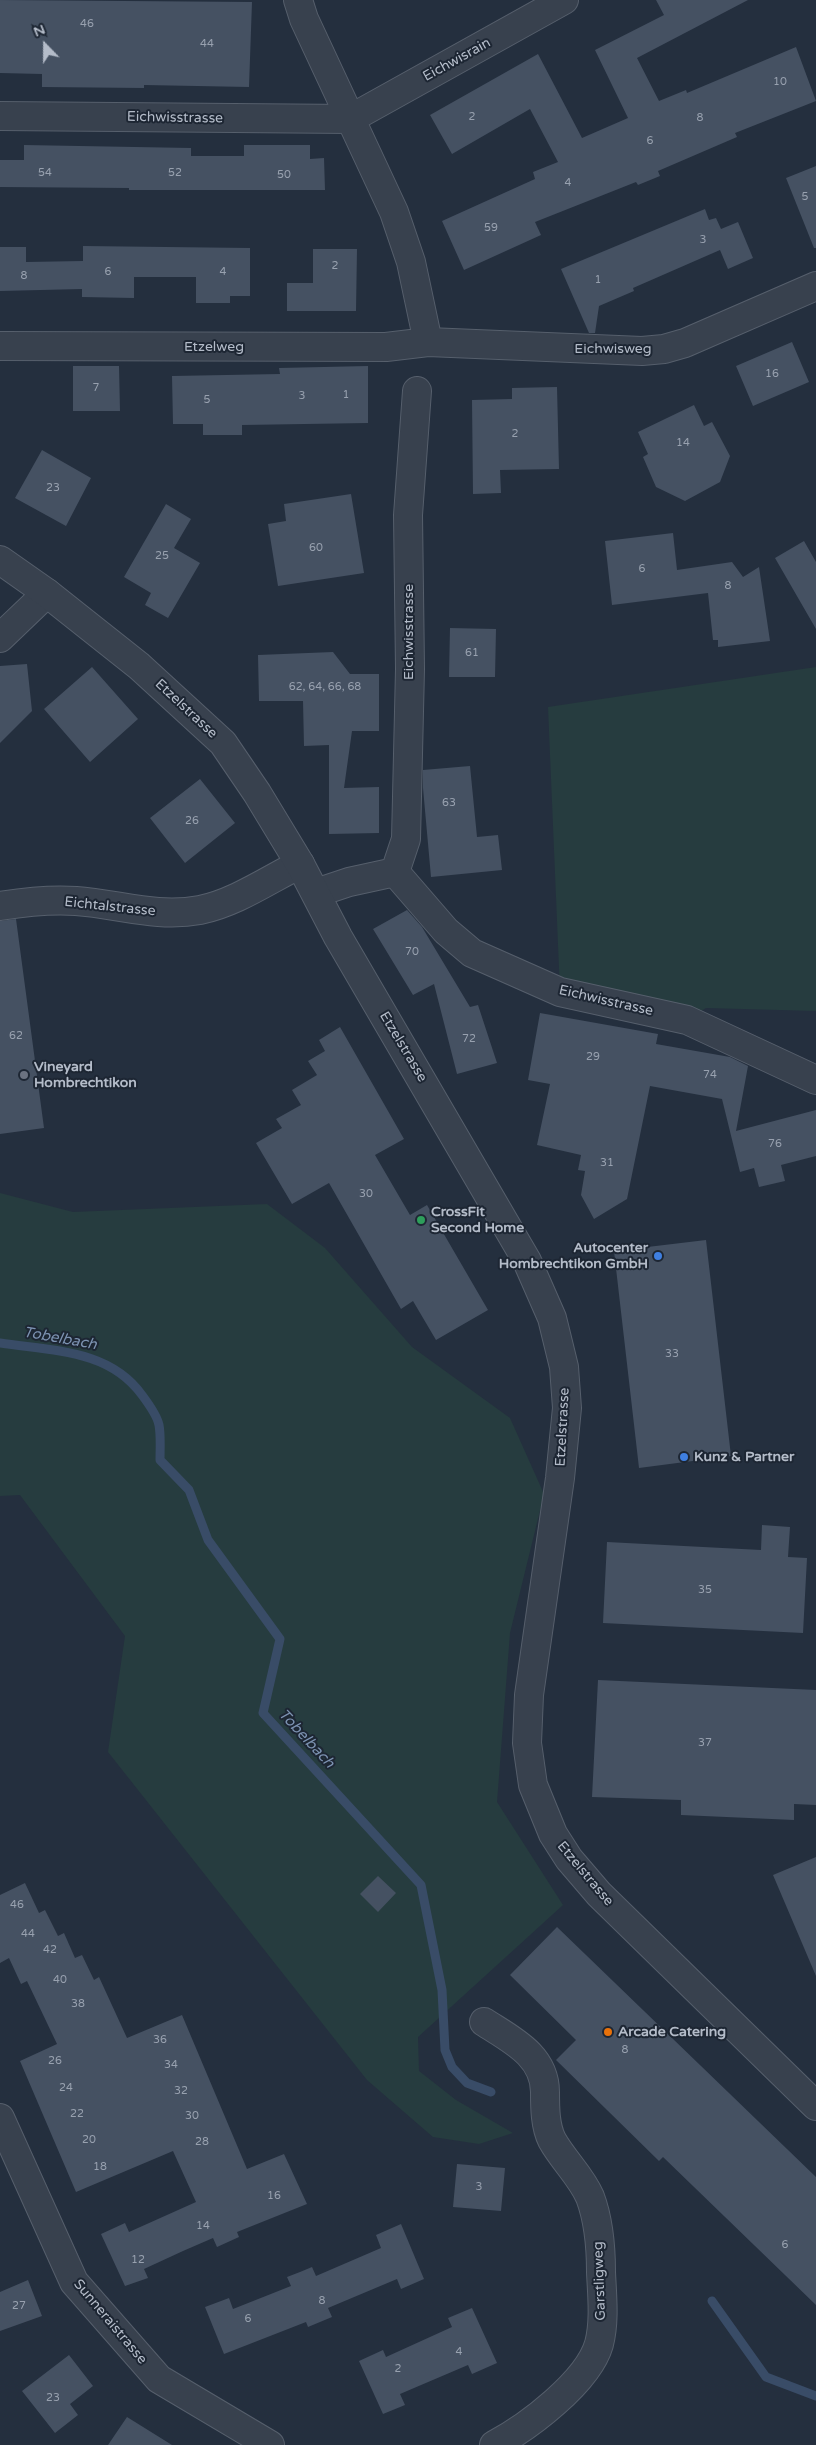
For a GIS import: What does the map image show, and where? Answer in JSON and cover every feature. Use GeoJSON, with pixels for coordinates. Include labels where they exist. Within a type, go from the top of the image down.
{"type":"FeatureCollection","features":[{"type":"Feature","properties":{"kind":"street"},"geometry":{"type":"LineString","coordinates":[[298,0],[304,19],[394,212],[411,262],[428,342]]}},
{"type":"Feature","properties":{"kind":"street","name":"Eichwisrain"},"geometry":{"type":"LineString","coordinates":[[350,119],[564,0]]}},
{"type":"Feature","properties":{"kind":"street","name":"Eichwisstrasse"},"geometry":{"type":"LineString","coordinates":[[0,116],[350,119]]}},
{"type":"Feature","properties":{"kind":"street","name":"Eichwisweg"},"geometry":{"type":"LineString","coordinates":[[428,342],[604,351],[664,349],[685,342],[816,286]]}},
{"type":"Feature","properties":{"kind":"street","name":"Etzelweg"},"geometry":{"type":"LineString","coordinates":[[0,346],[386,347],[428,342]]}},
{"type":"Feature","properties":{"kind":"street","name":"Eichwisstrasse"},"geometry":{"type":"LineString","coordinates":[[417,391],[408,515],[410,669],[406,839],[395,872],[446,931],[472,953],[560,992],[687,1020],[816,1080]]}},
{"type":"Feature","properties":{"kind":"street","name":"Etzelstrasse"},"geometry":{"type":"LineString","coordinates":[[0,560],[47,593],[139,666],[223,743],[257,792],[300,864],[338,937],[527,1261],[552,1318],[564,1367],[567,1408],[560,1478],[528,1695],[527,1733],[533,1785],[553,1834],[569,1859],[599,1894],[816,2106]]}},
{"type":"Feature","properties":{"kind":"street"},"geometry":{"type":"LineString","coordinates":[[0,638],[47,593]]}},
{"type":"Feature","properties":{"kind":"street","name":"Eichtalstrasse"},"geometry":{"type":"LineString","coordinates":[[0,906],[28,902],[75,901],[154,913],[200,910],[230,900],[300,864]]}},
{"type":"Feature","properties":{"kind":"street"},"geometry":{"type":"LineString","coordinates":[[316,893],[349,882],[395,872]]}},
{"type":"Feature","properties":{"kind":"street","name":"Garstligweg"},"geometry":{"type":"LineString","coordinates":[[484,2022],[530,2053],[540,2068],[545,2085],[546,2113],[552,2140],[574,2169],[590,2198],[600,2242],[602,2289],[601,2334],[589,2363],[549,2406],[519,2430],[494,2445]]}},
{"type":"Feature","properties":{"kind":"street","name":"Sunneraistrasse"},"geometry":{"type":"LineString","coordinates":[[0,2118],[74,2282],[159,2379],[270,2445]]}},
{"type":"Feature","properties":{"kind":"green space"},"geometry":{"type":"Polygon","coordinates":[[[816,667],[816,1011],[706,1008],[687,1020],[560,992],[548,707],[816,667]]]}},
{"type":"Feature","properties":{"kind":"green space"},"geometry":{"type":"Polygon","coordinates":[[[0,1193],[73,1212],[267,1204],[325,1248],[412,1347],[510,1418],[544,1494],[510,1633],[497,1802],[563,1905],[418,2037],[419,2071],[456,2100],[513,2133],[479,2144],[433,2137],[367,2080],[108,1752],[125,1636],[20,1495],[0,1496],[0,1193]]]}},
{"type":"Feature","properties":{"kind":"building"},"geometry":{"type":"Polygon","coordinates":[[[0,0],[252,2],[249,87],[144,85],[144,88],[42,87],[42,74],[0,73],[0,0]]]}},
{"type":"Feature","properties":{"kind":"building"},"geometry":{"type":"Polygon","coordinates":[[[656,0],[748,0],[637,58],[659,101],[686,90],[687,93],[796,47],[816,101],[735,133],[737,137],[658,171],[660,176],[638,185],[636,182],[535,222],[541,235],[464,270],[442,221],[535,179],[533,172],[558,162],[530,109],[452,154],[430,115],[538,54],[582,138],[628,118],[595,50],[664,15],[656,0]]]}},
{"type":"Feature","properties":{"kind":"building"},"geometry":{"type":"Polygon","coordinates":[[[24,145],[191,148],[191,156],[244,156],[244,145],[310,145],[310,159],[324,158],[325,190],[129,190],[129,188],[0,187],[0,160],[24,160],[24,145]]]}},
{"type":"Feature","properties":{"kind":"building"},"geometry":{"type":"Polygon","coordinates":[[[816,166],[816,248],[814,248],[786,178],[816,166]]]}},
{"type":"Feature","properties":{"kind":"building"},"geometry":{"type":"Polygon","coordinates":[[[705,209],[709,220],[716,218],[721,229],[738,222],[753,258],[728,269],[720,250],[633,288],[634,291],[599,306],[595,333],[589,333],[561,269],[705,209]]]}},
{"type":"Feature","properties":{"kind":"building"},"geometry":{"type":"Polygon","coordinates":[[[83,246],[250,248],[250,296],[230,296],[230,303],[196,303],[196,277],[134,277],[134,298],[82,297],[82,289],[0,291],[0,247],[26,247],[26,262],[83,261],[83,246]]]}},
{"type":"Feature","properties":{"kind":"building"},"geometry":{"type":"Polygon","coordinates":[[[313,249],[357,249],[356,311],[287,311],[287,283],[313,283],[313,249]]]}},
{"type":"Feature","properties":{"kind":"building"},"geometry":{"type":"Polygon","coordinates":[[[792,342],[809,382],[753,406],[736,366],[792,342]]]}},
{"type":"Feature","properties":{"kind":"building"},"geometry":{"type":"Polygon","coordinates":[[[73,366],[119,366],[120,411],[73,411],[73,366]]]}},
{"type":"Feature","properties":{"kind":"building"},"geometry":{"type":"Polygon","coordinates":[[[368,366],[368,423],[242,425],[242,435],[203,435],[203,424],[173,424],[172,376],[280,374],[279,368],[368,366]]]}},
{"type":"Feature","properties":{"kind":"building"},"geometry":{"type":"Polygon","coordinates":[[[557,387],[559,469],[500,470],[501,493],[473,494],[472,400],[512,399],[512,388],[557,387]]]}},
{"type":"Feature","properties":{"kind":"building"},"geometry":{"type":"Polygon","coordinates":[[[694,405],[704,426],[712,422],[730,456],[720,482],[685,501],[656,487],[643,457],[648,454],[638,432],[694,405]]]}},
{"type":"Feature","properties":{"kind":"building"},"geometry":{"type":"Polygon","coordinates":[[[42,450],[91,478],[66,526],[15,498],[42,450]]]}},
{"type":"Feature","properties":{"kind":"building"},"geometry":{"type":"Polygon","coordinates":[[[351,494],[364,573],[278,586],[268,524],[286,521],[284,504],[351,494]]]}},
{"type":"Feature","properties":{"kind":"building"},"geometry":{"type":"Polygon","coordinates":[[[166,504],[191,519],[174,548],[200,563],[168,618],[145,605],[151,593],[124,577],[166,504]]]}},
{"type":"Feature","properties":{"kind":"building"},"geometry":{"type":"Polygon","coordinates":[[[673,533],[677,570],[732,562],[743,577],[759,567],[770,641],[718,647],[718,640],[713,640],[708,593],[612,605],[605,541],[673,533]]]}},
{"type":"Feature","properties":{"kind":"building"},"geometry":{"type":"Polygon","coordinates":[[[804,541],[816,562],[816,629],[775,558],[804,541]]]}},
{"type":"Feature","properties":{"kind":"building"},"geometry":{"type":"Polygon","coordinates":[[[450,628],[496,629],[495,677],[449,677],[450,628]]]}},
{"type":"Feature","properties":{"kind":"building"},"geometry":{"type":"Polygon","coordinates":[[[333,652],[350,674],[379,674],[379,731],[352,731],[344,788],[379,787],[379,833],[329,834],[329,745],[304,746],[303,701],[259,701],[258,655],[333,652]]]}},
{"type":"Feature","properties":{"kind":"building"},"geometry":{"type":"Polygon","coordinates":[[[27,664],[32,711],[0,743],[0,666],[27,664]]]}},
{"type":"Feature","properties":{"kind":"building"},"geometry":{"type":"Polygon","coordinates":[[[92,667],[138,719],[90,762],[44,709],[92,667]]]}},
{"type":"Feature","properties":{"kind":"building"},"geometry":{"type":"Polygon","coordinates":[[[470,766],[477,837],[498,835],[502,870],[431,877],[423,770],[470,766]]]}},
{"type":"Feature","properties":{"kind":"building"},"geometry":{"type":"Polygon","coordinates":[[[200,779],[235,823],[185,863],[150,818],[200,779]]]}},
{"type":"Feature","properties":{"kind":"building"},"geometry":{"type":"Polygon","coordinates":[[[407,910],[422,927],[470,1007],[478,1005],[497,1063],[457,1074],[434,984],[413,995],[373,929],[407,910]]]}},
{"type":"Feature","properties":{"kind":"building"},"geometry":{"type":"Polygon","coordinates":[[[16,919],[44,1128],[0,1134],[0,921],[16,919]]]}},
{"type":"Feature","properties":{"kind":"building"},"geometry":{"type":"Polygon","coordinates":[[[540,1013],[658,1034],[656,1044],[730,1057],[748,1066],[736,1131],[816,1110],[816,1156],[781,1165],[785,1181],[759,1187],[754,1168],[740,1172],[722,1099],[650,1086],[627,1199],[594,1219],[581,1195],[585,1171],[578,1170],[581,1155],[537,1145],[550,1084],[528,1080],[540,1013]]]}},
{"type":"Feature","properties":{"kind":"building"},"geometry":{"type":"Polygon","coordinates":[[[340,1027],[404,1139],[375,1155],[410,1215],[427,1205],[488,1310],[436,1340],[413,1301],[401,1309],[329,1183],[292,1204],[256,1143],[282,1128],[276,1119],[301,1105],[292,1090],[317,1075],[308,1061],[325,1051],[319,1040],[340,1027]]]}},
{"type":"Feature","properties":{"kind":"building"},"geometry":{"type":"Polygon","coordinates":[[[706,1240],[731,1456],[639,1468],[614,1251],[706,1240]]]}},
{"type":"Feature","properties":{"kind":"building"},"geometry":{"type":"Polygon","coordinates":[[[762,1525],[790,1527],[788,1557],[807,1558],[803,1633],[603,1623],[607,1542],[761,1550],[762,1525]]]}},
{"type":"Feature","properties":{"kind":"building"},"geometry":{"type":"Polygon","coordinates":[[[598,1680],[816,1690],[816,1805],[794,1804],[794,1820],[681,1815],[681,1800],[592,1797],[598,1680]]]}},
{"type":"Feature","properties":{"kind":"building"},"geometry":{"type":"Polygon","coordinates":[[[816,1857],[816,1976],[773,1875],[816,1857]]]}},
{"type":"Feature","properties":{"kind":"building"},"geometry":{"type":"Polygon","coordinates":[[[378,1876],[396,1893],[378,1912],[360,1894],[378,1876]]]}},
{"type":"Feature","properties":{"kind":"building"},"geometry":{"type":"Polygon","coordinates":[[[25,1883],[39,1913],[45,1910],[58,1936],[64,1933],[75,1958],[82,1955],[94,1980],[99,1977],[127,2038],[182,2015],[247,2169],[284,2154],[307,2204],[237,2232],[239,2237],[217,2247],[213,2238],[183,2251],[144,2269],[148,2278],[125,2286],[101,2234],[125,2223],[129,2232],[196,2202],[173,2151],[76,2192],[20,2061],[57,2044],[27,1981],[21,1984],[9,1958],[0,1963],[0,1895],[25,1883]]]}},
{"type":"Feature","properties":{"kind":"building"},"geometry":{"type":"Polygon","coordinates":[[[557,1927],[816,2177],[816,2305],[663,2157],[659,2161],[556,2060],[576,2040],[510,1975],[557,1927]]]}},
{"type":"Feature","properties":{"kind":"building"},"geometry":{"type":"Polygon","coordinates":[[[457,2164],[505,2168],[501,2211],[453,2207],[457,2164]]]}},
{"type":"Feature","properties":{"kind":"building"},"geometry":{"type":"Polygon","coordinates":[[[401,2224],[424,2279],[401,2289],[397,2279],[328,2308],[332,2317],[308,2327],[306,2322],[224,2354],[205,2307],[229,2298],[233,2309],[291,2286],[287,2277],[312,2267],[316,2276],[381,2248],[376,2235],[401,2224]]]}},
{"type":"Feature","properties":{"kind":"building"},"geometry":{"type":"Polygon","coordinates":[[[28,2280],[42,2316],[0,2331],[0,2292],[28,2280]]]}},
{"type":"Feature","properties":{"kind":"building"},"geometry":{"type":"Polygon","coordinates":[[[472,2308],[497,2363],[472,2374],[468,2365],[400,2394],[405,2405],[383,2414],[359,2361],[383,2350],[386,2357],[452,2327],[448,2318],[472,2308]]]}},
{"type":"Feature","properties":{"kind":"building"},"geometry":{"type":"Polygon","coordinates":[[[69,2355],[93,2386],[70,2404],[78,2415],[55,2433],[22,2391],[69,2355]]]}},
{"type":"Feature","properties":{"kind":"building"},"geometry":{"type":"Polygon","coordinates":[[[127,2417],[172,2445],[108,2445],[127,2417]]]}},
{"type":"Feature","properties":{"kind":"waterway","name":"Tobelbach"},"geometry":{"type":"LineString","coordinates":[[0,1343],[59,1351],[96,1360],[129,1380],[149,1405],[159,1425],[160,1460],[189,1490],[208,1540],[280,1639],[263,1713],[421,1885],[442,1990],[445,2050],[452,2067],[467,2083],[491,2092]]}},
{"type":"Feature","properties":{"kind":"waterway","name":"Tobelbach"},"geometry":{"type":"LineString","coordinates":[[712,2301],[766,2377],[816,2396]]}},
{"type":"Feature","properties":{"kind":"place","name":"Vineyard Hombrechtikon"},"geometry":{"type":"Point","coordinates":[24,1075]}},
{"type":"Feature","properties":{"kind":"place","name":"CrossFit Second Home"},"geometry":{"type":"Point","coordinates":[421,1220]}},
{"type":"Feature","properties":{"kind":"place","name":"Autocenter Hombrechtikon GmbH"},"geometry":{"type":"Point","coordinates":[658,1256]}},
{"type":"Feature","properties":{"kind":"place","name":"Kunz & Partner"},"geometry":{"type":"Point","coordinates":[684,1457]}},
{"type":"Feature","properties":{"kind":"place","name":"Arcade Catering"},"geometry":{"type":"Point","coordinates":[608,2032]}}]}
